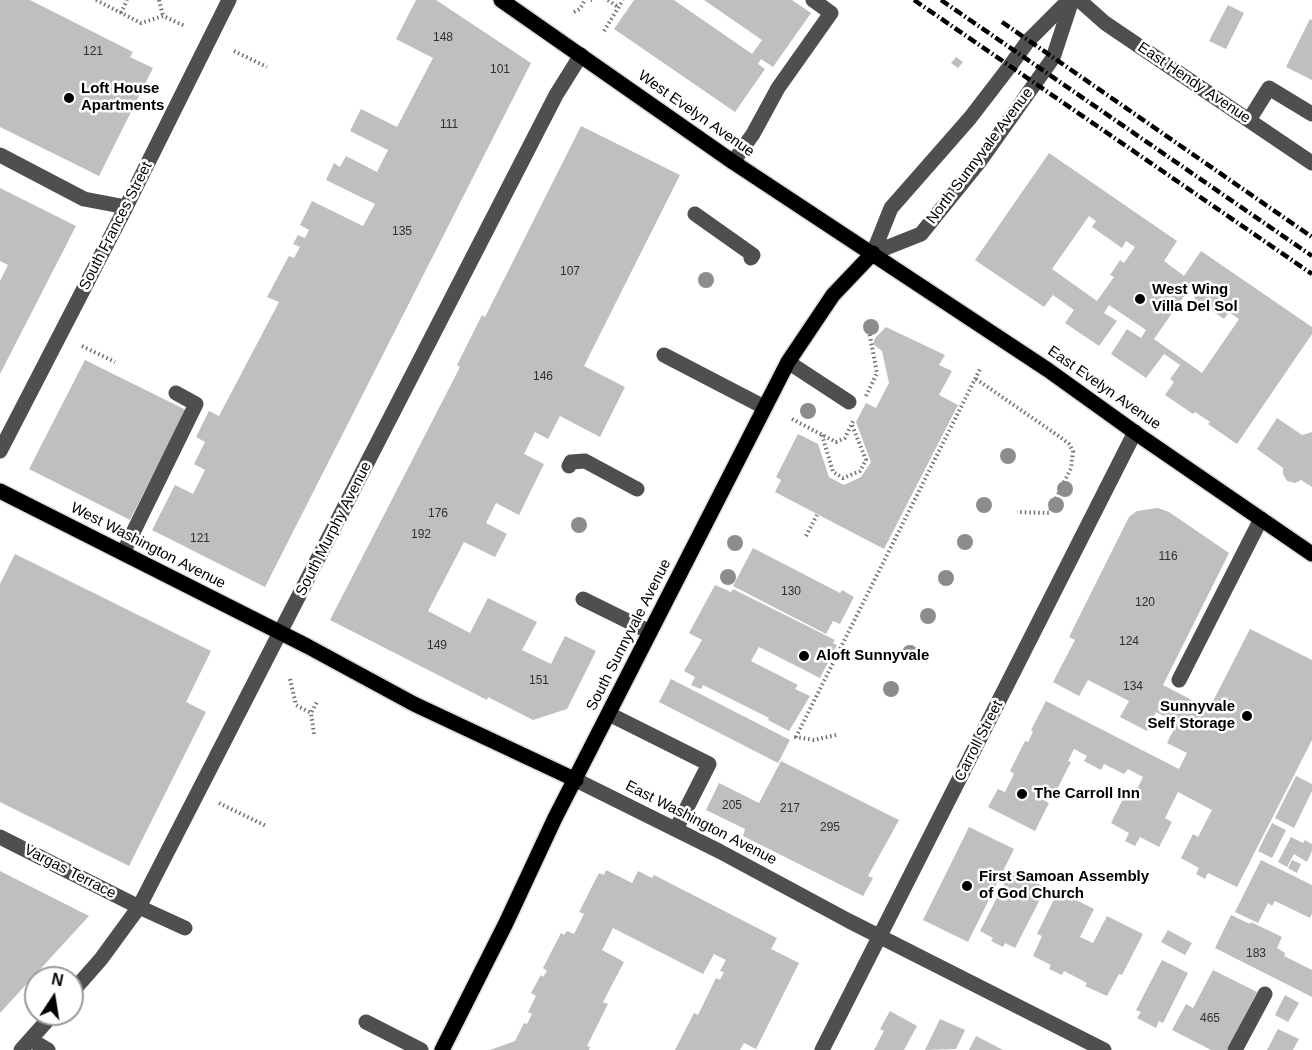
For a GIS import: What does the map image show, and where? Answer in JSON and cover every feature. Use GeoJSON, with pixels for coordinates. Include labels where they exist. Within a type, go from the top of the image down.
{"type":"FeatureCollection","features":[{"type":"Feature","properties":{"kind":"main road","name":"West Evelyn Avenue"},"geometry":{"type":"LineString","coordinates":[[501,0],[733,162],[873,253]]}},
{"type":"Feature","properties":{"kind":"main road","name":"South Sunnyvale Avenue"},"geometry":{"type":"LineString","coordinates":[[442,1050],[506,923],[555,818],[788,362],[833,295],[873,253]]}},
{"type":"Feature","properties":{"kind":"main road","name":"East Evelyn Avenue"},"geometry":{"type":"LineString","coordinates":[[873,253],[1048,370],[1312,554]]}},
{"type":"Feature","properties":{"kind":"main road","name":"West Washington Avenue"},"geometry":{"type":"LineString","coordinates":[[0,491],[280,632]]}},
{"type":"Feature","properties":{"kind":"main road","name":"East Washington Avenue"},"geometry":{"type":"LineString","coordinates":[[280,632],[414,704],[576,780]]}},
{"type":"Feature","properties":{"kind":"street","name":"South Frances Street"},"geometry":{"type":"LineString","coordinates":[[0,451],[126,207],[229,0]]}},
{"type":"Feature","properties":{"kind":"street"},"geometry":{"type":"LineString","coordinates":[[733,162],[753,134],[778,88],[831,13],[813,0]]}},
{"type":"Feature","properties":{"kind":"street","name":"North Sunnyvale Avenue"},"geometry":{"type":"LineString","coordinates":[[873,253],[921,234],[980,161],[1053,58],[1071,0]]}},
{"type":"Feature","properties":{"kind":"street","name":"North Sunnyvale Avenue"},"geometry":{"type":"LineString","coordinates":[[873,253],[891,208],[970,118],[1028,41],[1071,0]]}},
{"type":"Feature","properties":{"kind":"street","name":"East Hendy Avenue"},"geometry":{"type":"LineString","coordinates":[[1079,0],[1105,23],[1312,163]]}},
{"type":"Feature","properties":{"kind":"street","name":"South Murphy Avenue"},"geometry":{"type":"LineString","coordinates":[[84,978],[139,907],[556,95],[581,56]]}},
{"type":"Feature","properties":{"kind":"street"},"geometry":{"type":"LineString","coordinates":[[1249,120],[1269,88],[1312,114]]}},
{"type":"Feature","properties":{"kind":"street"},"geometry":{"type":"LineString","coordinates":[[0,155],[84,199],[126,207]]}},
{"type":"Feature","properties":{"kind":"street"},"geometry":{"type":"LineString","coordinates":[[695,214],[753,255],[751,258]]}},
{"type":"Feature","properties":{"kind":"street"},"geometry":{"type":"LineString","coordinates":[[664,355],[764,407]]}},
{"type":"Feature","properties":{"kind":"street"},"geometry":{"type":"LineString","coordinates":[[788,362],[849,402]]}},
{"type":"Feature","properties":{"kind":"street"},"geometry":{"type":"LineString","coordinates":[[123,553],[196,404],[176,393]]}},
{"type":"Feature","properties":{"kind":"street","name":"Carroll Street"},"geometry":{"type":"LineString","coordinates":[[822,1050],[1135,432]]}},
{"type":"Feature","properties":{"kind":"street"},"geometry":{"type":"LineString","coordinates":[[569,466],[571,462],[585,461],[637,489]]}},
{"type":"Feature","properties":{"kind":"street"},"geometry":{"type":"LineString","coordinates":[[1179,680],[1261,519]]}},
{"type":"Feature","properties":{"kind":"street"},"geometry":{"type":"LineString","coordinates":[[583,599],[650,632]]}},
{"type":"Feature","properties":{"kind":"street"},"geometry":{"type":"LineString","coordinates":[[609,714],[709,764],[676,830]]}},
{"type":"Feature","properties":{"kind":"street","name":"East Washington Avenue"},"geometry":{"type":"LineString","coordinates":[[576,780],[1104,1050]]}},
{"type":"Feature","properties":{"kind":"street","name":"Vargas Terrace"},"geometry":{"type":"LineString","coordinates":[[0,837],[185,928]]}},
{"type":"Feature","properties":{"kind":"street"},"geometry":{"type":"LineString","coordinates":[[1235,1050],[1265,994]]}},
{"type":"Feature","properties":{"kind":"street"},"geometry":{"type":"LineString","coordinates":[[366,1022],[421,1050]]}},
{"type":"Feature","properties":{"kind":"street"},"geometry":{"type":"LineString","coordinates":[[43,1026],[26,1045],[48,1050]]}},
{"type":"Feature","properties":{"kind":"path"},"geometry":{"type":"LineString","coordinates":[[96,0],[141,23],[163,16],[185,26]]}},
{"type":"Feature","properties":{"kind":"path"},"geometry":{"type":"LineString","coordinates":[[121,13],[127,0]]}},
{"type":"Feature","properties":{"kind":"path"},"geometry":{"type":"LineString","coordinates":[[159,0],[163,16]]}},
{"type":"Feature","properties":{"kind":"path"},"geometry":{"type":"LineString","coordinates":[[574,12],[580,9],[585,0]]}},
{"type":"Feature","properties":{"kind":"path"},"geometry":{"type":"LineString","coordinates":[[608,0],[618,7]]}},
{"type":"Feature","properties":{"kind":"path"},"geometry":{"type":"LineString","coordinates":[[604,31],[623,0]]}},
{"type":"Feature","properties":{"kind":"path"},"geometry":{"type":"LineString","coordinates":[[234,51],[267,67]]}},
{"type":"Feature","properties":{"kind":"path"},"geometry":{"type":"LineString","coordinates":[[82,346],[115,362]]}},
{"type":"Feature","properties":{"kind":"path"},"geometry":{"type":"LineString","coordinates":[[836,735],[814,740],[796,737],[980,369]]}},
{"type":"Feature","properties":{"kind":"path"},"geometry":{"type":"LineString","coordinates":[[976,379],[1060,437],[1069,444],[1073,451],[1071,468],[1049,513],[1017,512]]}},
{"type":"Feature","properties":{"kind":"path"},"geometry":{"type":"LineString","coordinates":[[822,435],[833,472],[843,478],[860,471],[866,460],[851,424]]}},
{"type":"Feature","properties":{"kind":"path"},"geometry":{"type":"LineString","coordinates":[[835,480],[838,475]]}},
{"type":"Feature","properties":{"kind":"path"},"geometry":{"type":"LineString","coordinates":[[806,536],[817,515]]}},
{"type":"Feature","properties":{"kind":"path"},"geometry":{"type":"LineString","coordinates":[[290,679],[296,705],[311,713]]}},
{"type":"Feature","properties":{"kind":"path"},"geometry":{"type":"LineString","coordinates":[[314,734],[311,713],[318,700]]}},
{"type":"Feature","properties":{"kind":"path"},"geometry":{"type":"LineString","coordinates":[[219,803],[266,826]]}},
{"type":"Feature","properties":{"kind":"building","name":"Loft House Apartments"},"geometry":{"type":"Polygon","coordinates":[[[0,0],[30,0],[133,52],[130,57],[153,68],[99,176],[0,127],[0,0]]]}},
{"type":"Feature","properties":{"kind":"building"},"geometry":{"type":"Polygon","coordinates":[[[416,0],[436,0],[531,63],[265,587],[152,530],[175,485],[193,494],[205,470],[194,464],[205,442],[196,437],[209,411],[219,416],[279,302],[267,297],[289,256],[294,258],[300,247],[293,244],[298,235],[305,238],[309,230],[300,225],[312,201],[363,226],[375,204],[326,180],[334,163],[340,167],[346,156],[377,172],[388,150],[350,131],[361,109],[397,127],[433,58],[396,39],[416,0]]]}},
{"type":"Feature","properties":{"kind":"building"},"geometry":{"type":"Polygon","coordinates":[[[634,0],[674,0],[752,54],[762,40],[704,0],[792,0],[811,13],[773,67],[761,59],[758,64],[765,69],[735,112],[614,29],[634,0]]]}},
{"type":"Feature","properties":{"kind":"building"},"geometry":{"type":"Polygon","coordinates":[[[1228,5],[1244,13],[1226,49],[1209,41],[1228,5]]]}},
{"type":"Feature","properties":{"kind":"building"},"geometry":{"type":"Polygon","coordinates":[[[1310,19],[1312,20],[1312,80],[1286,67],[1310,19]]]}},
{"type":"Feature","properties":{"kind":"building"},"geometry":{"type":"Polygon","coordinates":[[[956,57],[963,62],[958,68],[951,63],[956,57]]]}},
{"type":"Feature","properties":{"kind":"building"},"geometry":{"type":"Polygon","coordinates":[[[581,126],[680,175],[584,366],[625,387],[600,437],[560,416],[548,439],[535,432],[524,454],[544,464],[519,515],[496,503],[486,523],[507,534],[495,557],[464,542],[428,611],[470,633],[488,598],[537,622],[522,650],[551,664],[565,636],[596,651],[567,709],[533,720],[488,697],[487,700],[330,620],[460,367],[457,365],[482,315],[485,317],[581,126]]]}},
{"type":"Feature","properties":{"kind":"building","name":"West Wing Villa Del Sol"},"geometry":{"type":"Polygon","coordinates":[[[1049,153],[1177,241],[1164,261],[1184,276],[1201,251],[1312,327],[1312,334],[1237,444],[1208,424],[1210,422],[1195,412],[1193,414],[1165,395],[1174,382],[1170,379],[1180,365],[1164,354],[1146,378],[1111,354],[1127,329],[1141,338],[1146,330],[1109,305],[1104,313],[1117,321],[1099,346],[1065,323],[1074,310],[1053,295],[1044,307],[975,260],[1049,153]],[[1089,216],[1052,269],[1097,301],[1114,277],[1110,275],[1120,260],[1124,263],[1135,247],[1126,241],[1122,248],[1092,227],[1096,221],[1089,216]],[[1191,286],[1154,339],[1202,373],[1239,319],[1229,312],[1224,319],[1194,298],[1199,291],[1191,286]]]}},
{"type":"Feature","properties":{"kind":"building"},"geometry":{"type":"Polygon","coordinates":[[[0,188],[76,226],[0,374],[0,281],[8,265],[0,261],[0,188]]]}},
{"type":"Feature","properties":{"kind":"building"},"geometry":{"type":"Polygon","coordinates":[[[886,327],[945,355],[939,365],[952,371],[939,395],[958,405],[884,549],[775,492],[781,480],[776,477],[798,434],[818,444],[829,477],[844,485],[861,477],[871,462],[856,422],[866,403],[876,408],[889,383],[882,351],[873,344],[875,338],[886,327]]]}},
{"type":"Feature","properties":{"kind":"building"},"geometry":{"type":"Polygon","coordinates":[[[85,360],[186,410],[130,520],[29,469],[85,360]]]}},
{"type":"Feature","properties":{"kind":"building"},"geometry":{"type":"Polygon","coordinates":[[[1277,418],[1302,435],[1312,432],[1312,487],[1301,480],[1295,483],[1287,481],[1283,468],[1257,449],[1277,418]]]}},
{"type":"Feature","properties":{"kind":"building"},"geometry":{"type":"Polygon","coordinates":[[[1158,508],[1169,512],[1229,553],[1163,685],[1209,709],[1250,629],[1312,660],[1312,740],[1237,887],[1208,873],[1205,879],[1196,874],[1199,868],[1181,858],[1193,834],[1198,837],[1212,810],[1178,792],[1165,818],[1172,822],[1159,847],[1140,837],[1135,846],[1125,841],[1129,833],[1111,823],[1128,789],[1135,793],[1143,777],[1128,769],[1124,774],[1104,764],[1101,770],[1084,761],[1087,756],[1074,749],[1068,761],[1071,762],[1054,795],[1050,792],[1045,801],[1049,803],[1035,831],[988,807],[998,789],[1005,792],[1014,774],[1010,771],[1025,741],[1028,742],[1033,732],[1031,730],[1046,701],[1179,769],[1187,753],[1167,743],[1177,723],[1156,712],[1147,731],[1120,717],[1129,701],[1088,680],[1079,696],[1053,682],[1075,640],[1069,637],[1129,517],[1137,511],[1158,508]]]}},
{"type":"Feature","properties":{"kind":"building"},"geometry":{"type":"Polygon","coordinates":[[[753,548],[840,593],[842,590],[854,597],[840,624],[833,621],[826,634],[733,586],[753,548]]]}},
{"type":"Feature","properties":{"kind":"building"},"geometry":{"type":"Polygon","coordinates":[[[15,554],[211,651],[186,702],[206,712],[129,866],[0,802],[0,584],[15,554]]]}},
{"type":"Feature","properties":{"kind":"building","name":"Aloft Sunnyvale"},"geometry":{"type":"Polygon","coordinates":[[[715,585],[731,592],[733,589],[835,640],[833,643],[837,645],[820,678],[759,647],[751,661],[798,685],[795,689],[810,696],[789,731],[768,720],[769,718],[703,685],[701,689],[691,685],[695,677],[684,671],[702,640],[689,633],[715,585]]]}},
{"type":"Feature","properties":{"kind":"building"},"geometry":{"type":"Polygon","coordinates":[[[671,679],[790,740],[778,763],[659,702],[671,679]]]}},
{"type":"Feature","properties":{"kind":"building"},"geometry":{"type":"Polygon","coordinates":[[[781,761],[899,820],[868,876],[873,878],[863,896],[743,836],[745,829],[706,810],[719,783],[759,803],[781,761]]]}},
{"type":"Feature","properties":{"kind":"building"},"geometry":{"type":"Polygon","coordinates":[[[1296,776],[1312,784],[1312,791],[1294,828],[1275,818],[1296,776]]]}},
{"type":"Feature","properties":{"kind":"building"},"geometry":{"type":"Polygon","coordinates":[[[1272,823],[1286,830],[1272,858],[1258,851],[1272,823]]]}},
{"type":"Feature","properties":{"kind":"building","name":"First Samoan Assembly of God Church"},"geometry":{"type":"Polygon","coordinates":[[[969,827],[1014,849],[968,942],[923,920],[969,827]]]}},
{"type":"Feature","properties":{"kind":"building"},"geometry":{"type":"Polygon","coordinates":[[[1291,837],[1303,843],[1305,840],[1312,844],[1312,851],[1307,862],[1294,854],[1287,867],[1278,862],[1291,837]]]}},
{"type":"Feature","properties":{"kind":"building"},"geometry":{"type":"Polygon","coordinates":[[[1261,860],[1312,885],[1310,918],[1275,901],[1272,906],[1268,903],[1258,923],[1235,912],[1261,860]]]}},
{"type":"Feature","properties":{"kind":"building"},"geometry":{"type":"Polygon","coordinates":[[[1292,860],[1301,864],[1297,873],[1288,868],[1292,860]]]}},
{"type":"Feature","properties":{"kind":"building"},"geometry":{"type":"Polygon","coordinates":[[[606,870],[632,883],[638,871],[652,878],[654,875],[777,938],[771,949],[799,963],[756,1049],[744,1043],[740,1050],[675,1050],[694,1013],[698,1015],[716,978],[720,980],[724,972],[720,971],[726,960],[714,954],[703,974],[613,928],[602,950],[624,962],[603,1002],[608,1004],[587,1046],[590,1047],[589,1050],[490,1050],[515,1041],[524,1023],[527,1024],[532,1014],[528,1012],[536,996],[531,993],[541,975],[543,977],[547,971],[543,968],[561,933],[564,935],[567,931],[574,934],[584,914],[579,912],[599,873],[604,875],[606,870]]]}},
{"type":"Feature","properties":{"kind":"building"},"geometry":{"type":"Polygon","coordinates":[[[1011,870],[1046,888],[1015,948],[1005,943],[1003,947],[991,941],[993,938],[980,931],[1011,870]]]}},
{"type":"Feature","properties":{"kind":"building"},"geometry":{"type":"Polygon","coordinates":[[[0,871],[89,916],[43,966],[24,966],[24,987],[0,1013],[0,871]]]}},
{"type":"Feature","properties":{"kind":"building"},"geometry":{"type":"Polygon","coordinates":[[[1058,891],[1094,909],[1080,937],[1093,943],[1107,916],[1143,934],[1122,975],[1119,974],[1107,996],[1085,986],[1087,983],[1064,971],[1062,975],[1049,969],[1051,965],[1033,956],[1042,936],[1037,934],[1058,891]]]}},
{"type":"Feature","properties":{"kind":"building"},"geometry":{"type":"Polygon","coordinates":[[[1231,915],[1282,937],[1277,948],[1285,953],[1284,956],[1312,970],[1312,997],[1215,948],[1231,915]]]}},
{"type":"Feature","properties":{"kind":"building"},"geometry":{"type":"Polygon","coordinates":[[[1168,930],[1192,943],[1185,955],[1161,942],[1168,930]]]}},
{"type":"Feature","properties":{"kind":"building"},"geometry":{"type":"Polygon","coordinates":[[[1162,960],[1188,973],[1163,1023],[1159,1021],[1156,1028],[1137,1018],[1141,1012],[1136,1010],[1162,960]]]}},
{"type":"Feature","properties":{"kind":"building"},"geometry":{"type":"Polygon","coordinates":[[[1213,970],[1257,992],[1227,1050],[1211,1050],[1172,1030],[1186,1004],[1193,1008],[1213,970]]]}},
{"type":"Feature","properties":{"kind":"building"},"geometry":{"type":"Polygon","coordinates":[[[1285,995],[1299,1003],[1288,1022],[1275,1015],[1285,995]]]}},
{"type":"Feature","properties":{"kind":"building"},"geometry":{"type":"Polygon","coordinates":[[[890,1011],[917,1026],[904,1050],[874,1050],[884,1031],[880,1029],[890,1011]]]}},
{"type":"Feature","properties":{"kind":"building"},"geometry":{"type":"Polygon","coordinates":[[[940,1019],[965,1030],[956,1049],[925,1050],[940,1019]]]}},
{"type":"Feature","properties":{"kind":"building"},"geometry":{"type":"Polygon","coordinates":[[[1278,1029],[1299,1039],[1293,1050],[1267,1050],[1278,1029]]]}},
{"type":"Feature","properties":{"kind":"building"},"geometry":{"type":"Polygon","coordinates":[[[976,1036],[1003,1050],[969,1050],[976,1036]]]}},
{"type":"Feature","properties":{"kind":"railway"},"geometry":{"type":"LineString","coordinates":[[914,0],[1312,274]]}},
{"type":"Feature","properties":{"kind":"railway"},"geometry":{"type":"LineString","coordinates":[[941,0],[1312,256]]}},
{"type":"Feature","properties":{"kind":"railway"},"geometry":{"type":"LineString","coordinates":[[1002,22],[1312,237]]}},
{"type":"Feature","properties":{"kind":"place","name":"Loft House Apartments"},"geometry":{"type":"Point","coordinates":[69,98]}},
{"type":"Feature","properties":{"kind":"place","name":"West Wing Villa Del Sol"},"geometry":{"type":"Point","coordinates":[1140,299]}},
{"type":"Feature","properties":{"kind":"place","name":"Aloft Sunnyvale"},"geometry":{"type":"Point","coordinates":[804,656]}},
{"type":"Feature","properties":{"kind":"place","name":"Sunnyvale Self Storage"},"geometry":{"type":"Point","coordinates":[1247,716]}},
{"type":"Feature","properties":{"kind":"place","name":"The Carroll Inn"},"geometry":{"type":"Point","coordinates":[1022,794]}},
{"type":"Feature","properties":{"kind":"place","name":"First Samoan Assembly of God Church"},"geometry":{"type":"Point","coordinates":[967,886]}}]}
